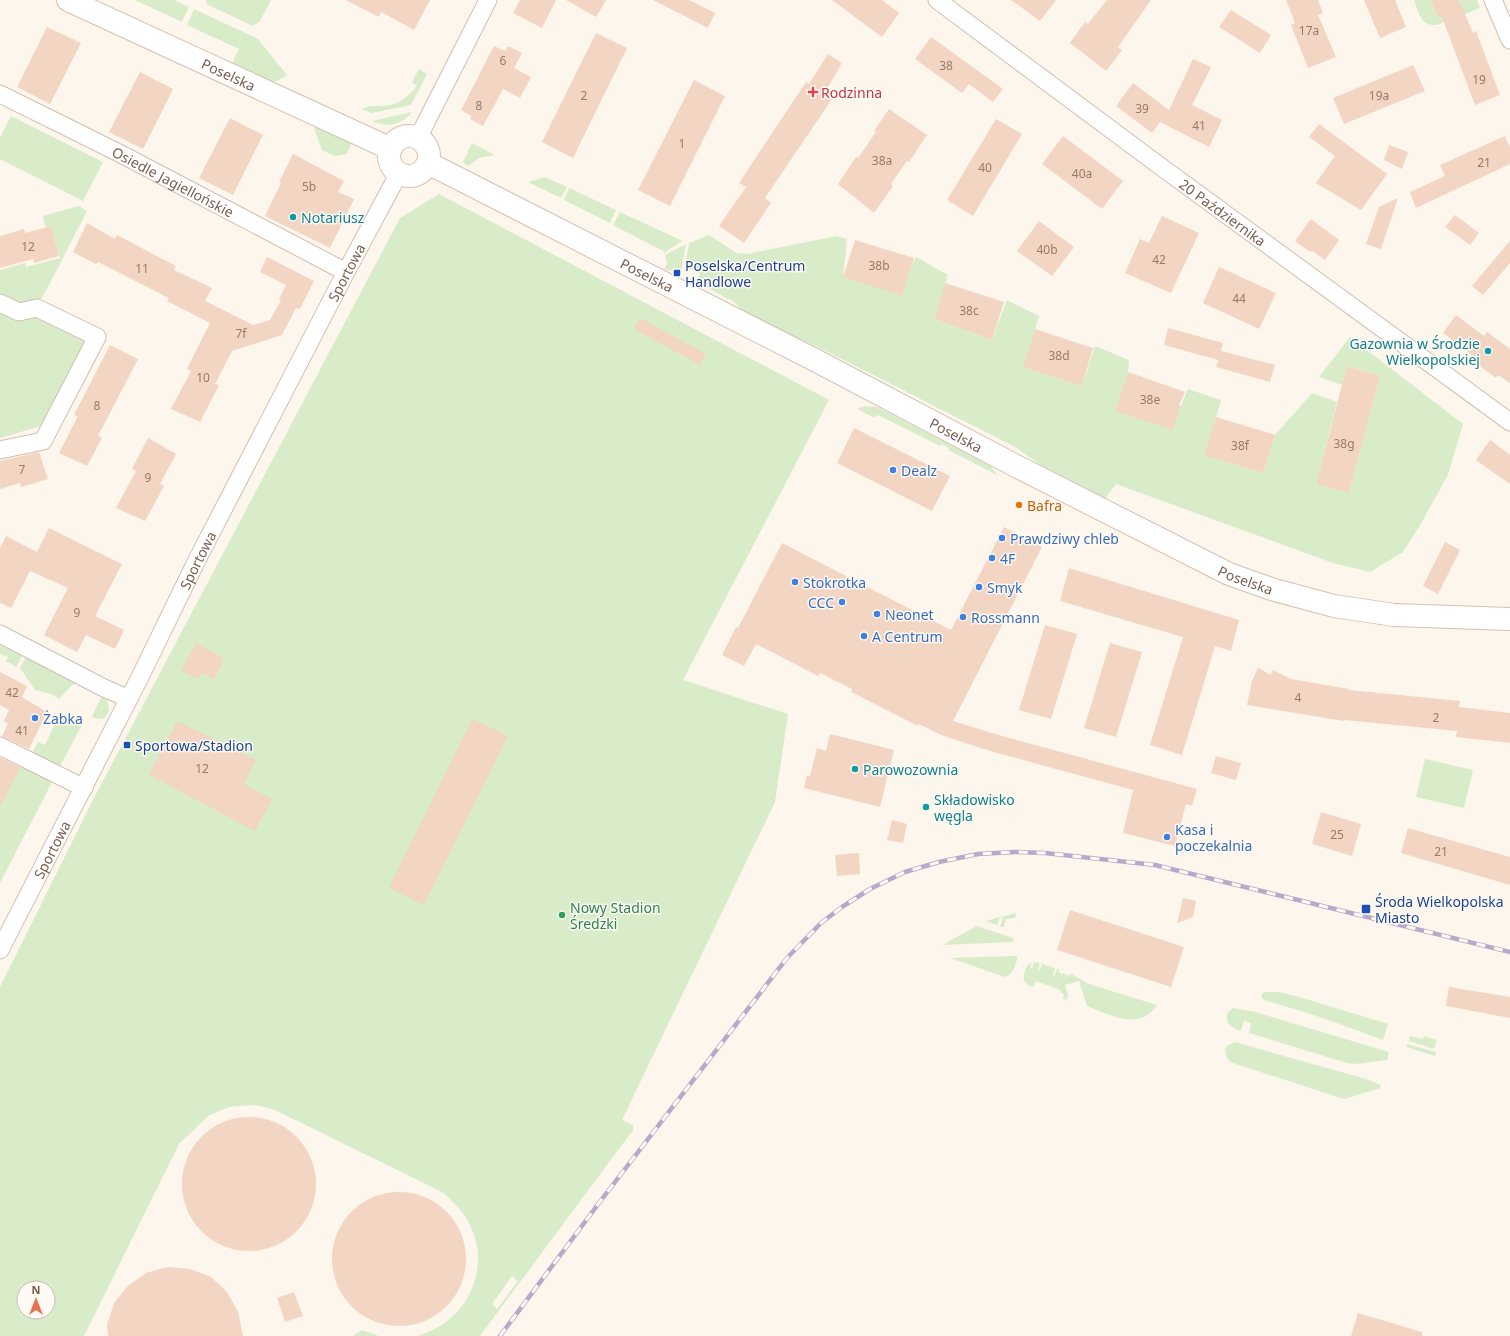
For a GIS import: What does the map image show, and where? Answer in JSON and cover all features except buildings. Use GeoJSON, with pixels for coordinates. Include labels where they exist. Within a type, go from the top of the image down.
{"type":"FeatureCollection","features":[{"type":"Feature","properties":{"kind":"street","name":"Poselska"},"geometry":{"type":"LineString","coordinates":[[68,0],[390,149]]}},
{"type":"Feature","properties":{"kind":"street"},"geometry":{"type":"LineString","coordinates":[[418,138],[488,0]]}},
{"type":"Feature","properties":{"kind":"street","name":"20 Października"},"geometry":{"type":"LineString","coordinates":[[937,0],[1062,94],[1510,422]]}},
{"type":"Feature","properties":{"kind":"street"},"geometry":{"type":"LineString","coordinates":[[1493,0],[1510,40]]}},
{"type":"Feature","properties":{"kind":"street","name":"Osiedle Jagiellońskie"},"geometry":{"type":"LineString","coordinates":[[0,94],[126,157],[346,272]]}},
{"type":"Feature","properties":{"kind":"street"},"geometry":{"type":"LineString","coordinates":[[410,136],[418,138],[424,142],[428,148],[428,163],[424,170],[416,175],[407,176],[399,173],[390,163],[390,149],[395,142],[402,138],[410,136]]}},
{"type":"Feature","properties":{"kind":"street","name":"Poselska"},"geometry":{"type":"LineString","coordinates":[[428,163],[813,359],[1016,466],[1228,574],[1271,589],[1334,606],[1394,615],[1510,620]]}},
{"type":"Feature","properties":{"kind":"street","name":"Sportowa"},"geometry":{"type":"LineString","coordinates":[[0,950],[129,699],[196,562],[399,173]]}},
{"type":"Feature","properties":{"kind":"street"},"geometry":{"type":"LineString","coordinates":[[0,302],[19,312],[37,308],[97,337],[43,441],[0,450]]}},
{"type":"Feature","properties":{"kind":"street"},"geometry":{"type":"LineString","coordinates":[[0,634],[104,688],[129,699]]}},
{"type":"Feature","properties":{"kind":"street"},"geometry":{"type":"LineString","coordinates":[[0,746],[84,788]]}},
{"type":"Feature","properties":{"kind":"green space"},"geometry":{"type":"Polygon","coordinates":[[[135,0],[174,0],[189,7],[182,22],[135,0]]]}},
{"type":"Feature","properties":{"kind":"green space"},"geometry":{"type":"Polygon","coordinates":[[[205,0],[271,0],[260,21],[253,26],[206,4],[207,1],[205,0]]]}},
{"type":"Feature","properties":{"kind":"green space"},"geometry":{"type":"Polygon","coordinates":[[[1414,0],[1431,0],[1438,18],[1462,8],[1459,0],[1477,0],[1480,8],[1437,25],[1431,25],[1421,18],[1414,0]]]}},
{"type":"Feature","properties":{"kind":"green space"},"geometry":{"type":"Polygon","coordinates":[[[194,9],[258,39],[287,75],[277,81],[269,82],[231,65],[239,49],[187,25],[194,9]]]}},
{"type":"Feature","properties":{"kind":"green space"},"geometry":{"type":"Polygon","coordinates":[[[419,69],[427,74],[411,105],[372,113],[361,109],[372,106],[388,106],[398,103],[410,94],[417,86],[412,82],[419,69]]]}},
{"type":"Feature","properties":{"kind":"green space"},"geometry":{"type":"Polygon","coordinates":[[[412,112],[403,120],[394,124],[388,125],[372,121],[412,112]]]}},
{"type":"Feature","properties":{"kind":"green space"},"geometry":{"type":"Polygon","coordinates":[[[11,116],[103,162],[83,201],[0,159],[0,138],[11,116]]]}},
{"type":"Feature","properties":{"kind":"green space"},"geometry":{"type":"Polygon","coordinates":[[[318,127],[352,142],[347,154],[334,156],[322,150],[314,128],[318,127]]]}},
{"type":"Feature","properties":{"kind":"green space"},"geometry":{"type":"Polygon","coordinates":[[[472,143],[495,155],[479,158],[468,166],[463,162],[472,143]]]}},
{"type":"Feature","properties":{"kind":"green space"},"geometry":{"type":"Polygon","coordinates":[[[545,177],[567,187],[561,198],[528,182],[545,177]]]}},
{"type":"Feature","properties":{"kind":"green space"},"geometry":{"type":"Polygon","coordinates":[[[569,188],[616,210],[610,223],[564,200],[569,188]]]}},
{"type":"Feature","properties":{"kind":"green space"},"geometry":{"type":"Polygon","coordinates":[[[439,194],[829,400],[683,680],[788,714],[775,802],[622,1120],[633,1125],[633,1130],[480,1336],[417,1336],[434,1330],[448,1320],[460,1308],[470,1294],[476,1278],[478,1261],[477,1244],[471,1227],[455,1204],[442,1192],[275,1110],[251,1105],[229,1107],[208,1116],[179,1144],[84,1336],[0,1336],[0,987],[94,798],[400,218],[439,194]],[[512,1276],[492,1304],[497,1309],[518,1281],[512,1276]]]}},
{"type":"Feature","properties":{"kind":"green space"},"geometry":{"type":"Polygon","coordinates":[[[79,206],[87,211],[39,302],[22,307],[0,297],[0,270],[25,263],[26,267],[60,258],[51,226],[45,227],[43,216],[79,206]]]}},
{"type":"Feature","properties":{"kind":"green space"},"geometry":{"type":"Polygon","coordinates":[[[620,212],[683,241],[665,252],[665,254],[663,251],[613,225],[620,212]]]}},
{"type":"Feature","properties":{"kind":"green space"},"geometry":{"type":"Polygon","coordinates":[[[709,235],[737,253],[747,254],[837,236],[847,239],[843,277],[909,272],[916,257],[948,275],[934,319],[992,340],[1007,300],[1039,316],[1024,367],[1082,386],[1095,346],[1129,360],[1128,372],[1181,406],[1188,389],[1221,400],[1205,455],[1263,473],[1275,435],[1312,393],[1337,402],[1316,484],[1349,493],[1380,376],[1347,366],[1342,385],[1319,377],[1350,337],[1463,424],[1448,475],[1403,552],[1370,572],[1333,563],[1116,484],[1105,499],[1045,468],[1015,447],[820,348],[747,315],[734,302],[696,282],[700,274],[685,265],[689,243],[709,235]]]}},
{"type":"Feature","properties":{"kind":"green space"},"geometry":{"type":"Polygon","coordinates":[[[686,244],[681,271],[665,270],[667,263],[665,255],[686,244]]]}},
{"type":"Feature","properties":{"kind":"green space"},"geometry":{"type":"Polygon","coordinates":[[[0,308],[35,313],[89,339],[48,424],[0,438],[0,308]]]}},
{"type":"Feature","properties":{"kind":"green space"},"geometry":{"type":"Polygon","coordinates":[[[866,406],[877,407],[991,466],[997,475],[948,450],[949,448],[941,444],[940,446],[878,415],[873,417],[857,409],[866,406]]]}},
{"type":"Feature","properties":{"kind":"green space"},"geometry":{"type":"Polygon","coordinates":[[[0,645],[22,656],[16,667],[6,661],[8,657],[0,654],[0,645]]]}},
{"type":"Feature","properties":{"kind":"green space"},"geometry":{"type":"Polygon","coordinates":[[[26,657],[76,683],[72,685],[59,699],[51,694],[35,690],[20,668],[26,657]]]}},
{"type":"Feature","properties":{"kind":"green space"},"geometry":{"type":"Polygon","coordinates":[[[102,696],[108,702],[109,712],[104,718],[98,719],[92,716],[102,696]]]}},
{"type":"Feature","properties":{"kind":"green space"},"geometry":{"type":"Polygon","coordinates":[[[64,716],[68,716],[83,723],[58,770],[30,757],[38,742],[45,745],[57,720],[64,716]]]}},
{"type":"Feature","properties":{"kind":"green space"},"geometry":{"type":"Polygon","coordinates":[[[1425,759],[1473,770],[1464,808],[1416,797],[1425,759]]]}},
{"type":"Feature","properties":{"kind":"green space"},"geometry":{"type":"Polygon","coordinates":[[[20,766],[53,780],[0,883],[0,807],[20,766]]]}},
{"type":"Feature","properties":{"kind":"green space"},"geometry":{"type":"Polygon","coordinates":[[[1016,913],[1015,918],[1006,919],[1004,927],[1000,927],[1003,918],[1000,917],[1016,913]]]}},
{"type":"Feature","properties":{"kind":"green space"},"geometry":{"type":"Polygon","coordinates":[[[1000,917],[997,925],[985,921],[1000,917]]]}},
{"type":"Feature","properties":{"kind":"green space"},"geometry":{"type":"Polygon","coordinates":[[[977,926],[1013,938],[1013,942],[942,945],[977,926]]]}},
{"type":"Feature","properties":{"kind":"green space"},"geometry":{"type":"Polygon","coordinates":[[[1018,957],[1012,971],[1005,977],[950,958],[1018,957]]]}},
{"type":"Feature","properties":{"kind":"green space"},"geometry":{"type":"Polygon","coordinates":[[[1032,962],[1030,968],[1032,968],[1034,962],[1040,963],[1038,971],[1042,964],[1055,968],[1054,977],[1057,969],[1059,969],[1058,972],[1061,973],[1061,976],[1063,973],[1065,974],[1065,977],[1066,974],[1070,976],[1071,974],[1089,984],[1157,1005],[1150,1013],[1142,1018],[1133,1020],[1115,1017],[1087,1006],[1079,981],[1065,985],[1068,994],[1067,1000],[1063,999],[1064,995],[1060,990],[1036,981],[1033,987],[1028,985],[1024,981],[1025,970],[1032,962]]]}},
{"type":"Feature","properties":{"kind":"green space"},"geometry":{"type":"Polygon","coordinates":[[[1264,992],[1280,992],[1388,1024],[1383,1040],[1323,1018],[1264,1000],[1261,996],[1264,992]]]}},
{"type":"Feature","properties":{"kind":"green space"},"geometry":{"type":"Polygon","coordinates":[[[1233,1008],[1255,1012],[1389,1052],[1387,1060],[1356,1064],[1347,1063],[1249,1033],[1251,1023],[1244,1021],[1241,1031],[1231,1027],[1228,1022],[1228,1012],[1233,1008]]]}},
{"type":"Feature","properties":{"kind":"green space"},"geometry":{"type":"Polygon","coordinates":[[[1410,1036],[1423,1039],[1424,1036],[1437,1040],[1434,1049],[1409,1041],[1410,1036]]]}},
{"type":"Feature","properties":{"kind":"green space"},"geometry":{"type":"Polygon","coordinates":[[[1235,1042],[1366,1079],[1381,1085],[1380,1088],[1344,1099],[1230,1062],[1226,1056],[1225,1049],[1228,1045],[1235,1042]]]}},
{"type":"Feature","properties":{"kind":"green space"},"geometry":{"type":"Polygon","coordinates":[[[1407,1044],[1436,1052],[1435,1056],[1406,1047],[1407,1044]]]}},
{"type":"Feature","properties":{"kind":"green space"},"geometry":{"type":"Polygon","coordinates":[[[362,1330],[379,1336],[353,1336],[362,1330]]]}},
{"type":"Feature","properties":{"kind":"railway"},"geometry":{"type":"LineString","coordinates":[[500,1336],[602,1199],[787,958],[821,923],[842,907],[870,889],[905,872],[939,862],[978,854],[1015,852],[1045,853],[1155,865],[1510,952]]}},
{"type":"Feature","properties":{"kind":"place","name":"Rodzinna"},"geometry":{"type":"Point","coordinates":[813,92]}},
{"type":"Feature","properties":{"kind":"place","name":"Notariusz"},"geometry":{"type":"Point","coordinates":[293,217]}},
{"type":"Feature","properties":{"kind":"place","name":"Poselska/Centrum Handlowe"},"geometry":{"type":"Point","coordinates":[677,273]}},
{"type":"Feature","properties":{"kind":"place","name":"Gazownia w Środzie Wielkopolskiej"},"geometry":{"type":"Point","coordinates":[1488,351]}},
{"type":"Feature","properties":{"kind":"place","name":"Dealz"},"geometry":{"type":"Point","coordinates":[893,470]}},
{"type":"Feature","properties":{"kind":"place","name":"Bafra"},"geometry":{"type":"Point","coordinates":[1019,505]}},
{"type":"Feature","properties":{"kind":"place","name":"Prawdziwy chleb"},"geometry":{"type":"Point","coordinates":[1002,538]}},
{"type":"Feature","properties":{"kind":"place","name":"4F"},"geometry":{"type":"Point","coordinates":[992,558]}},
{"type":"Feature","properties":{"kind":"place","name":"Stokrotka"},"geometry":{"type":"Point","coordinates":[795,582]}},
{"type":"Feature","properties":{"kind":"place","name":"Smyk"},"geometry":{"type":"Point","coordinates":[979,587]}},
{"type":"Feature","properties":{"kind":"place","name":"CCC"},"geometry":{"type":"Point","coordinates":[842,602]}},
{"type":"Feature","properties":{"kind":"place","name":"Neonet"},"geometry":{"type":"Point","coordinates":[877,614]}},
{"type":"Feature","properties":{"kind":"place","name":"Rossmann"},"geometry":{"type":"Point","coordinates":[963,617]}},
{"type":"Feature","properties":{"kind":"place","name":"A Centrum"},"geometry":{"type":"Point","coordinates":[864,636]}},
{"type":"Feature","properties":{"kind":"place","name":"Żabka"},"geometry":{"type":"Point","coordinates":[35,718]}},
{"type":"Feature","properties":{"kind":"place","name":"Sportowa/Stadion"},"geometry":{"type":"Point","coordinates":[127,745]}},
{"type":"Feature","properties":{"kind":"place","name":"Parowozownia"},"geometry":{"type":"Point","coordinates":[855,769]}},
{"type":"Feature","properties":{"kind":"place","name":"Składowisko węgla"},"geometry":{"type":"Point","coordinates":[926,807]}},
{"type":"Feature","properties":{"kind":"place","name":"Kasa i poczekalnia"},"geometry":{"type":"Point","coordinates":[1167,837]}},
{"type":"Feature","properties":{"kind":"place","name":"Środa Wielkopolska Miasto"},"geometry":{"type":"Point","coordinates":[1366,909]}},
{"type":"Feature","properties":{"kind":"place","name":"Nowy Stadion Średzki"},"geometry":{"type":"Point","coordinates":[562,915]}}]}
